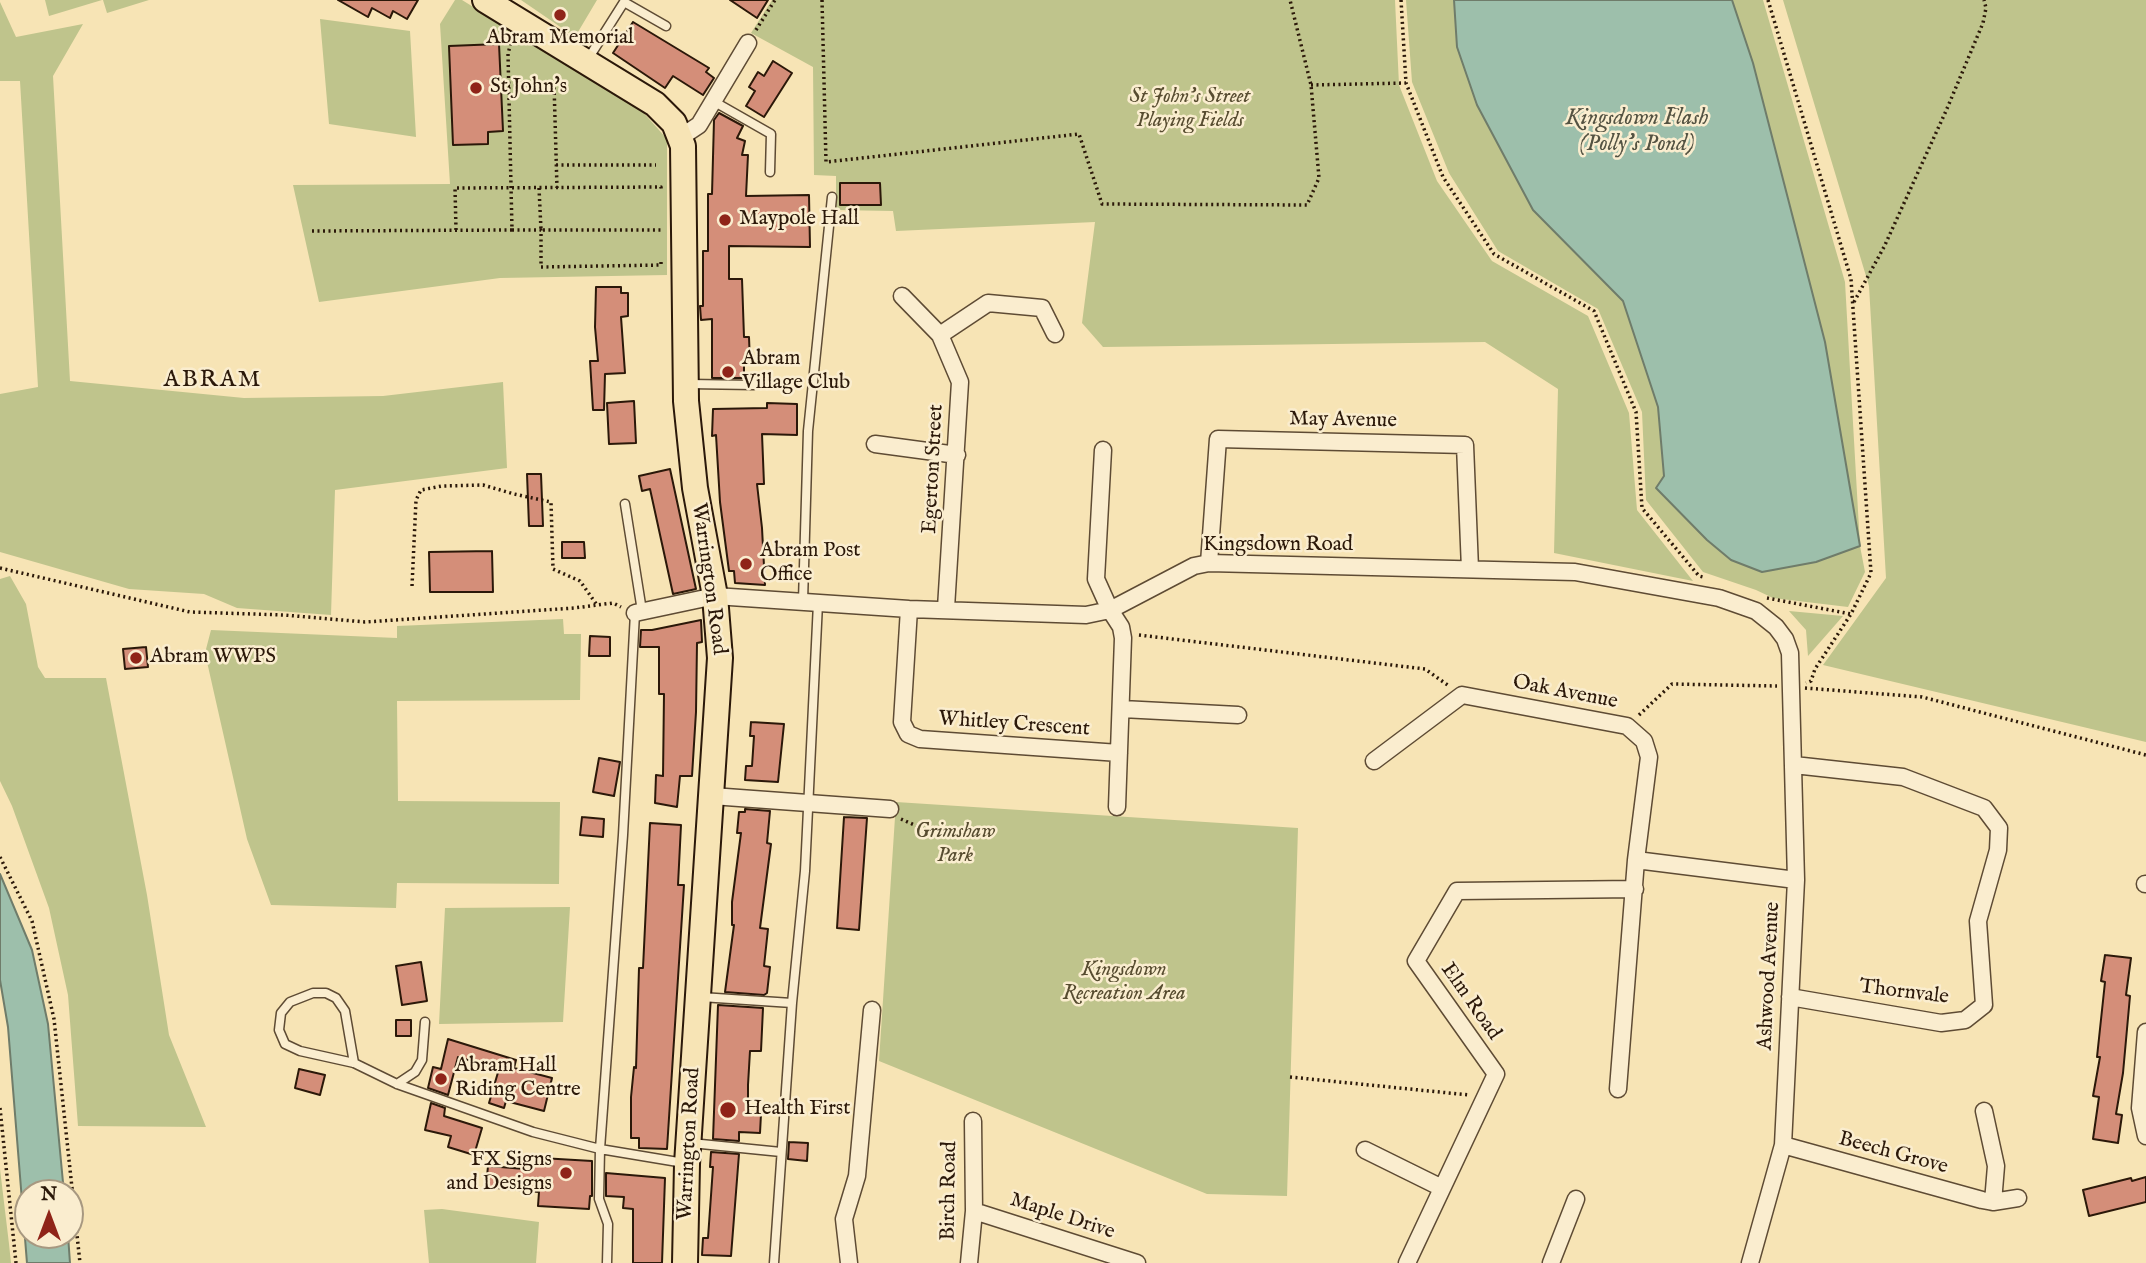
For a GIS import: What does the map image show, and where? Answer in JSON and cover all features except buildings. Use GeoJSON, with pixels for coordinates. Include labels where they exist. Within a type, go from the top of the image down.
{"type":"FeatureCollection","features":[{"type":"Feature","properties":{"kind":"main road","name":"Warrington Road"},"geometry":{"type":"LineString","coordinates":[[485,0],[664,111],[681,137],[685,166],[686,384],[695,488],[715,596],[720,681],[687,1153],[685,1263]]}},
{"type":"Feature","properties":{"kind":"street"},"geometry":{"type":"LineString","coordinates":[[681,137],[699,125],[748,43]]}},
{"type":"Feature","properties":{"kind":"street","name":"Egerton Street"},"geometry":{"type":"LineString","coordinates":[[902,296],[940,335],[960,382],[946,608]]}},
{"type":"Feature","properties":{"kind":"street"},"geometry":{"type":"LineString","coordinates":[[940,335],[988,303],[1042,308],[1055,334]]}},
{"type":"Feature","properties":{"kind":"street","name":"May Avenue"},"geometry":{"type":"LineString","coordinates":[[1209,563],[1219,439],[1452,444],[1465,445],[1470,569]]}},
{"type":"Feature","properties":{"kind":"street"},"geometry":{"type":"LineString","coordinates":[[875,444],[957,455]]}},
{"type":"Feature","properties":{"kind":"street"},"geometry":{"type":"LineString","coordinates":[[1104,450],[1096,579],[1123,633]]}},
{"type":"Feature","properties":{"kind":"street","name":"Kingsdown Road"},"geometry":{"type":"LineString","coordinates":[[639,612],[715,596],[909,609],[946,608],[1086,615],[1110,610],[1194,566],[1209,563],[1575,572],[1719,598],[1756,611],[1776,626],[1785,639],[1790,653],[1790,687]]}},
{"type":"Feature","properties":{"kind":"street","name":"Whitley Crescent"},"geometry":{"type":"LineString","coordinates":[[909,609],[902,722],[908,734],[920,739],[1119,753]]}},
{"type":"Feature","properties":{"kind":"street","name":"Whitley Crescent"},"geometry":{"type":"LineString","coordinates":[[1117,807],[1123,633]]}},
{"type":"Feature","properties":{"kind":"street","name":"Ashwood Avenue"},"geometry":{"type":"LineString","coordinates":[[1750,1263],[1783,1145],[1796,880],[1790,687]]}},
{"type":"Feature","properties":{"kind":"street"},"geometry":{"type":"LineString","coordinates":[[1374,761],[1462,695]]}},
{"type":"Feature","properties":{"kind":"street","name":"Oak Avenue"},"geometry":{"type":"LineString","coordinates":[[1462,695],[1627,726],[1644,741],[1649,757],[1636,860],[1618,1088]]}},
{"type":"Feature","properties":{"kind":"street"},"geometry":{"type":"LineString","coordinates":[[1122,709],[1238,715]]}},
{"type":"Feature","properties":{"kind":"street","name":"Thornvale"},"geometry":{"type":"LineString","coordinates":[[1790,997],[1941,1023],[1965,1020],[1984,1005],[1978,921],[1998,850],[1999,828],[1984,808],[1903,777],[1794,765]]}},
{"type":"Feature","properties":{"kind":"street"},"geometry":{"type":"LineString","coordinates":[[712,796],[890,809]]}},
{"type":"Feature","properties":{"kind":"street"},"geometry":{"type":"LineString","coordinates":[[1636,860],[1796,880]]}},
{"type":"Feature","properties":{"kind":"street","name":"Elm Road"},"geometry":{"type":"LineString","coordinates":[[1407,1263],[1496,1074],[1416,961],[1457,891],[1635,889]]}},
{"type":"Feature","properties":{"kind":"street"},"geometry":{"type":"LineString","coordinates":[[849,1263],[844,1219],[857,1176],[872,1010]]}},
{"type":"Feature","properties":{"kind":"street"},"geometry":{"type":"LineString","coordinates":[[2146,1032],[2140,1108],[2146,1136]]}},
{"type":"Feature","properties":{"kind":"street"},"geometry":{"type":"LineString","coordinates":[[1984,1111],[1996,1166],[1993,1202]]}},
{"type":"Feature","properties":{"kind":"street","name":"Birch Road"},"geometry":{"type":"LineString","coordinates":[[969,1263],[974,1211],[972,1121]]}},
{"type":"Feature","properties":{"kind":"street","name":"Beech Grove"},"geometry":{"type":"LineString","coordinates":[[1783,1145],[1993,1202],[2018,1198]]}},
{"type":"Feature","properties":{"kind":"street"},"geometry":{"type":"LineString","coordinates":[[1365,1150],[1442,1188]]}},
{"type":"Feature","properties":{"kind":"street"},"geometry":{"type":"LineString","coordinates":[[1551,1263],[1576,1199]]}},
{"type":"Feature","properties":{"kind":"street","name":"Maple Drive"},"geometry":{"type":"LineString","coordinates":[[974,1211],[1137,1263]]}},
{"type":"Feature","properties":{"kind":"lane"},"geometry":{"type":"LineString","coordinates":[[587,61],[624,2],[666,26]]}},
{"type":"Feature","properties":{"kind":"lane"},"geometry":{"type":"LineString","coordinates":[[713,101],[771,134],[770,172]]}},
{"type":"Feature","properties":{"kind":"lane"},"geometry":{"type":"LineString","coordinates":[[774,1263],[792,1003],[805,871],[810,602],[808,431],[832,197]]}},
{"type":"Feature","properties":{"kind":"lane"},"geometry":{"type":"LineString","coordinates":[[686,384],[754,384],[763,378]]}},
{"type":"Feature","properties":{"kind":"lane"},"geometry":{"type":"LineString","coordinates":[[607,1263],[608,1224],[599,1199],[600,1149],[639,612],[625,504]]}},
{"type":"Feature","properties":{"kind":"lane"},"geometry":{"type":"LineString","coordinates":[[354,1063],[345,1011],[336,998],[326,993],[313,993],[290,1002],[281,1013],[279,1030],[285,1044],[300,1051],[354,1063],[397,1084],[533,1132],[600,1149],[687,1153],[781,1152]]}},
{"type":"Feature","properties":{"kind":"lane"},"geometry":{"type":"LineString","coordinates":[[698,996],[792,1003]]}},
{"type":"Feature","properties":{"kind":"lane"},"geometry":{"type":"LineString","coordinates":[[397,1084],[415,1072],[422,1060],[425,1022]]}},
{"type":"Feature","properties":{"kind":"path"},"geometry":{"type":"LineString","coordinates":[[748,43],[775,0]]}},
{"type":"Feature","properties":{"kind":"path"},"geometry":{"type":"LineString","coordinates":[[822,0],[826,162],[1079,134],[1102,204],[1307,205],[1319,177],[1311,85],[1290,0]]}},
{"type":"Feature","properties":{"kind":"path"},"geometry":{"type":"LineString","coordinates":[[1401,0],[1406,83],[1443,177],[1494,254],[1594,312],[1636,412],[1642,508],[1699,576],[1712,580]]}},
{"type":"Feature","properties":{"kind":"path"},"geometry":{"type":"LineString","coordinates":[[1768,0],[1851,279],[1871,573],[1851,614],[1815,669],[1811,681],[1790,687]]}},
{"type":"Feature","properties":{"kind":"path"},"geometry":{"type":"LineString","coordinates":[[1853,304],[1884,247],[1946,111],[1983,23],[1986,8],[1984,0]]}},
{"type":"Feature","properties":{"kind":"path"},"geometry":{"type":"LineString","coordinates":[[512,230],[508,54],[518,20]]}},
{"type":"Feature","properties":{"kind":"path"},"geometry":{"type":"LineString","coordinates":[[1311,85],[1406,83]]}},
{"type":"Feature","properties":{"kind":"path"},"geometry":{"type":"LineString","coordinates":[[508,86],[554,84],[557,188]]}},
{"type":"Feature","properties":{"kind":"path"},"geometry":{"type":"LineString","coordinates":[[556,165],[656,165]]}},
{"type":"Feature","properties":{"kind":"path"},"geometry":{"type":"LineString","coordinates":[[456,230],[455,188],[661,187],[661,198]]}},
{"type":"Feature","properties":{"kind":"path"},"geometry":{"type":"LineString","coordinates":[[539,188],[541,267],[661,265],[661,253]]}},
{"type":"Feature","properties":{"kind":"path"},"geometry":{"type":"LineString","coordinates":[[661,219],[661,242]]}},
{"type":"Feature","properties":{"kind":"path"},"geometry":{"type":"LineString","coordinates":[[312,231],[661,230]]}},
{"type":"Feature","properties":{"kind":"path"},"geometry":{"type":"LineString","coordinates":[[412,586],[416,500],[421,490],[442,486],[482,485],[551,502],[553,569],[580,581],[597,606]]}},
{"type":"Feature","properties":{"kind":"path"},"geometry":{"type":"LineString","coordinates":[[0,568],[190,612],[284,615],[365,622],[612,603],[639,612]]}},
{"type":"Feature","properties":{"kind":"path"},"geometry":{"type":"LineString","coordinates":[[1766,598],[1851,614]]}},
{"type":"Feature","properties":{"kind":"path"},"geometry":{"type":"LineString","coordinates":[[1123,633],[1425,669],[1462,695]]}},
{"type":"Feature","properties":{"kind":"path"},"geometry":{"type":"LineString","coordinates":[[1627,726],[1672,684],[1790,687],[1922,696],[2146,755]]}},
{"type":"Feature","properties":{"kind":"path"},"geometry":{"type":"LineString","coordinates":[[890,809],[900,818],[928,831]]}},
{"type":"Feature","properties":{"kind":"path"},"geometry":{"type":"LineString","coordinates":[[0,857],[32,921],[54,1018],[80,1263]]}},
{"type":"Feature","properties":{"kind":"path"},"geometry":{"type":"LineString","coordinates":[[1290,1077],[1485,1097]]}},
{"type":"Feature","properties":{"kind":"path"},"geometry":{"type":"LineString","coordinates":[[0,1108],[16,1263]]}},
{"type":"Feature","properties":{"kind":"green space"},"geometry":{"type":"Polygon","coordinates":[[[45,0],[102,0],[49,16],[45,0]]]}},
{"type":"Feature","properties":{"kind":"green space"},"geometry":{"type":"Polygon","coordinates":[[[103,0],[149,0],[107,13],[103,0]]]}},
{"type":"Feature","properties":{"kind":"green space"},"geometry":{"type":"Polygon","coordinates":[[[455,0],[462,0],[642,111],[667,139],[667,275],[500,278],[319,302],[293,185],[450,184],[440,24],[455,0]]]}},
{"type":"Feature","properties":{"kind":"green space"},"geometry":{"type":"Polygon","coordinates":[[[521,0],[597,0],[575,37],[521,0]]]}},
{"type":"Feature","properties":{"kind":"green space","name":"St John's Street Playing Fields"},"geometry":{"type":"Polygon","coordinates":[[[772,0],[1395,0],[1399,85],[1437,181],[1492,261],[1588,316],[1629,413],[1637,510],[1693,581],[1554,553],[1558,389],[1485,342],[1103,347],[1082,323],[1095,222],[896,231],[893,211],[836,210],[836,176],[814,175],[813,67],[751,33],[772,0]]]}},
{"type":"Feature","properties":{"kind":"green space"},"geometry":{"type":"Polygon","coordinates":[[[1406,0],[1454,0],[1457,47],[1477,105],[1533,210],[1623,301],[1658,407],[1664,476],[1657,488],[1707,540],[1731,560],[1860,545],[1865,572],[1848,607],[1773,598],[1703,572],[1646,500],[1642,412],[1598,309],[1498,251],[1449,173],[1412,82],[1406,0]]]}},
{"type":"Feature","properties":{"kind":"green space"},"geometry":{"type":"Polygon","coordinates":[[[1732,0],[1763,0],[1845,282],[1860,545],[1825,342],[1753,63],[1732,0]]]}},
{"type":"Feature","properties":{"kind":"green space"},"geometry":{"type":"Polygon","coordinates":[[[1783,0],[2146,0],[2146,742],[1823,665],[1886,578],[1869,286],[1783,0]]]}},
{"type":"Feature","properties":{"kind":"green space"},"geometry":{"type":"Polygon","coordinates":[[[0,2],[16,37],[83,24],[53,76],[70,381],[244,398],[383,396],[503,382],[507,468],[335,490],[331,615],[237,608],[204,594],[129,589],[0,552],[0,394],[38,387],[20,81],[0,81],[0,2]]]}},
{"type":"Feature","properties":{"kind":"green space"},"geometry":{"type":"Polygon","coordinates":[[[320,19],[410,31],[416,137],[329,124],[320,19]]]}},
{"type":"Feature","properties":{"kind":"green space"},"geometry":{"type":"Polygon","coordinates":[[[10,576],[26,604],[38,667],[45,678],[106,678],[147,895],[169,1035],[206,1127],[78,1126],[68,995],[49,908],[12,806],[0,781],[0,579],[10,576]]]}},
{"type":"Feature","properties":{"kind":"green space"},"geometry":{"type":"Polygon","coordinates":[[[1789,611],[1843,616],[1808,656],[1806,630],[1789,611]]]}},
{"type":"Feature","properties":{"kind":"green space"},"geometry":{"type":"Polygon","coordinates":[[[563,619],[564,634],[581,634],[580,700],[397,701],[398,801],[560,802],[559,884],[397,883],[396,908],[271,905],[247,839],[205,653],[211,630],[397,638],[397,626],[563,619]]]}},
{"type":"Feature","properties":{"kind":"green space","name":"Kingsdown Recreation Area"},"geometry":{"type":"Polygon","coordinates":[[[896,802],[1298,828],[1287,1196],[1207,1194],[879,1061],[896,802]]]}},
{"type":"Feature","properties":{"kind":"green space"},"geometry":{"type":"Polygon","coordinates":[[[570,907],[563,1022],[439,1024],[445,908],[570,907]]]}},
{"type":"Feature","properties":{"kind":"green space"},"geometry":{"type":"Polygon","coordinates":[[[0,1169],[9,1244],[11,1263],[0,1263],[0,1169]]]}},
{"type":"Feature","properties":{"kind":"green space"},"geometry":{"type":"Polygon","coordinates":[[[442,1209],[539,1222],[536,1263],[429,1263],[424,1210],[442,1209]]]}},
{"type":"Feature","properties":{"kind":"water","name":"Kingsdown Flash (Polly's Pond)"},"geometry":{"type":"Polygon","coordinates":[[[1454,0],[1732,0],[1753,63],[1825,342],[1860,546],[1816,562],[1762,572],[1731,560],[1707,540],[1656,488],[1664,476],[1658,407],[1623,301],[1533,210],[1477,105],[1457,47],[1454,0]]]}},
{"type":"Feature","properties":{"kind":"water"},"geometry":{"type":"Polygon","coordinates":[[[0,874],[32,950],[48,1024],[63,1179],[20,1179],[8,1027],[0,980],[0,874]]]}},
{"type":"Feature","properties":{"kind":"water"},"geometry":{"type":"Polygon","coordinates":[[[26,1249],[69,1249],[70,1263],[27,1263],[26,1249]]]}},
{"type":"Feature","properties":{"kind":"place","name":"Abram Memorial"},"geometry":{"type":"Point","coordinates":[560,15]}},
{"type":"Feature","properties":{"kind":"place","name":"St John's"},"geometry":{"type":"Point","coordinates":[476,88]}},
{"type":"Feature","properties":{"kind":"place","name":"Maypole Hall"},"geometry":{"type":"Point","coordinates":[725,220]}},
{"type":"Feature","properties":{"kind":"place","name":"Abram Village Club"},"geometry":{"type":"Point","coordinates":[728,372]}},
{"type":"Feature","properties":{"kind":"place","name":"Abram Post Office"},"geometry":{"type":"Point","coordinates":[746,564]}},
{"type":"Feature","properties":{"kind":"place","name":"Abram WWPS"},"geometry":{"type":"Point","coordinates":[136,658]}},
{"type":"Feature","properties":{"kind":"place","name":"Abram Hall Riding Centre"},"geometry":{"type":"Point","coordinates":[441,1079]}},
{"type":"Feature","properties":{"kind":"place","name":"Health First"},"geometry":{"type":"Point","coordinates":[728,1110]}},
{"type":"Feature","properties":{"kind":"place","name":"FX Signs and Designs"},"geometry":{"type":"Point","coordinates":[566,1173]}},
{"type":"Feature","properties":{"kind":"district","name":"ABRAM"},"geometry":{"type":"Point","coordinates":[213,381]}},
{"type":"Feature","properties":{"kind":"park label","name":"Grimshaw Park"},"geometry":{"type":"Point","coordinates":[955,845]}}]}
